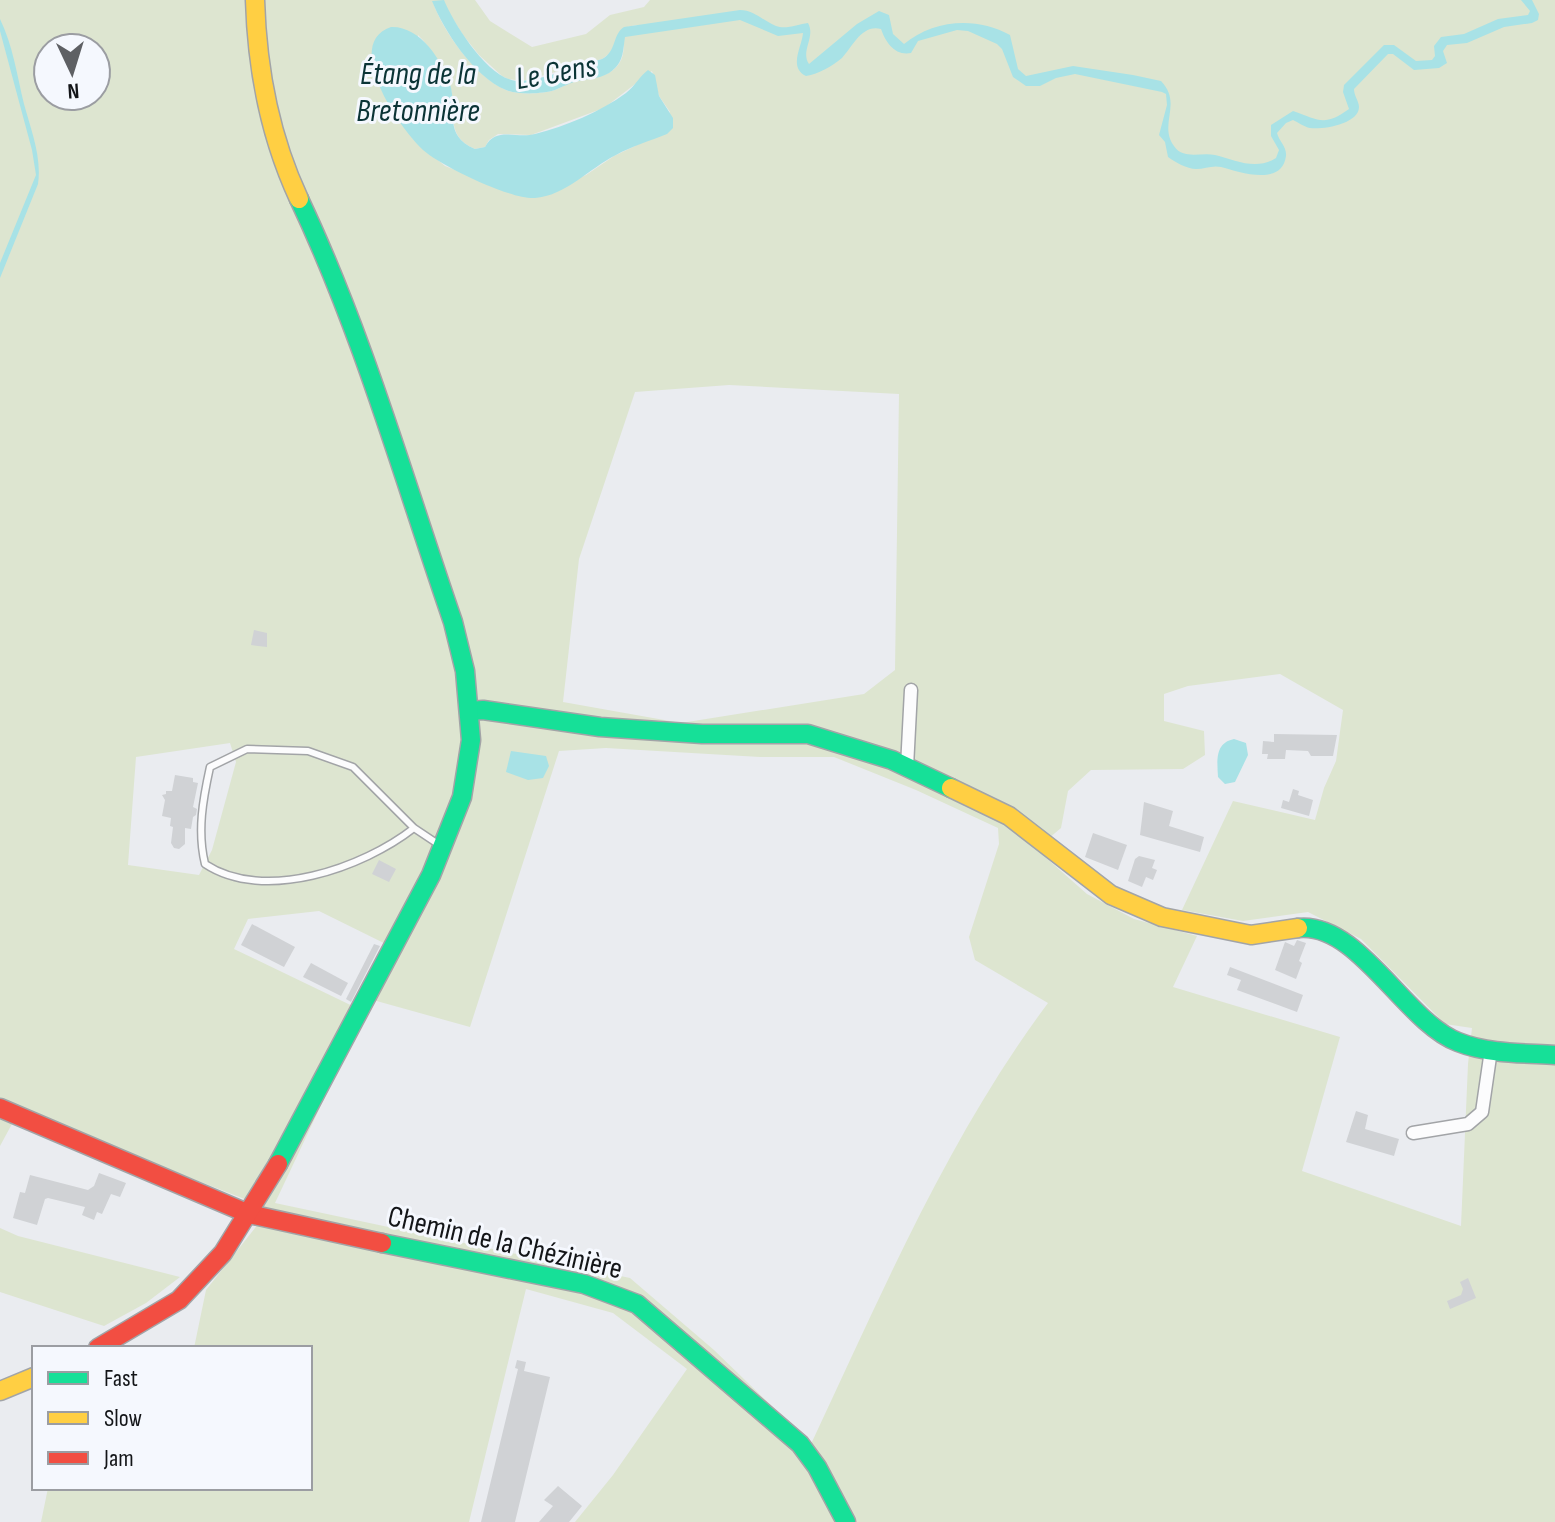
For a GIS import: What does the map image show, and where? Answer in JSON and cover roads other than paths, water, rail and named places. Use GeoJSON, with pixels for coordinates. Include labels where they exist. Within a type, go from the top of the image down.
{"type":"FeatureCollection","features":[{"type":"Feature","properties":{"kind":"street"},"geometry":{"type":"LineString","coordinates":[[101,1346],[179,1300],[223,1253],[249,1214],[326,1076],[444,847],[465,786],[471,740],[465,671],[448,609],[329,263],[286,168],[278,143],[255,27],[255,0]]}},
{"type":"Feature","properties":{"kind":"street"},"geometry":{"type":"LineString","coordinates":[[907,767],[911,690]]}},
{"type":"Feature","properties":{"kind":"street"},"geometry":{"type":"LineString","coordinates":[[470,711],[483,710],[600,727],[702,734],[808,734],[892,760],[1009,816],[1111,895],[1162,917],[1251,935],[1303,927],[1325,932],[1351,947],[1431,1026],[1457,1042],[1491,1050],[1555,1055]]}},
{"type":"Feature","properties":{"kind":"street"},"geometry":{"type":"LineString","coordinates":[[1413,1133],[1468,1124],[1482,1112],[1491,1050]]}},
{"type":"Feature","properties":{"kind":"street","name":"Chemin de la Chézinière"},"geometry":{"type":"LineString","coordinates":[[0,1108],[249,1214],[584,1284],[637,1304],[800,1444],[817,1467],[846,1522]]}},
{"type":"Feature","properties":{"kind":"street"},"geometry":{"type":"LineString","coordinates":[[0,1391],[32,1378]]}},
{"type":"Feature","properties":{"kind":"lane"},"geometry":{"type":"LineString","coordinates":[[414,828],[390,846],[347,866],[282,881],[222,875],[205,864],[200,843],[203,800],[210,767],[247,749],[308,751],[353,767],[414,828],[444,847]]}},
{"type":"Feature","properties":{"kind":"water","name":"Le Cens"},"geometry":{"type":"Polygon","coordinates":[[[444,0],[473,49],[495,71],[517,81],[547,76],[602,59],[610,52],[624,27],[740,10],[780,27],[808,23],[810,33],[806,54],[809,64],[857,24],[879,11],[889,15],[893,34],[904,44],[941,26],[955,23],[983,25],[1010,35],[1018,69],[1026,76],[1073,66],[1161,81],[1170,98],[1168,130],[1178,150],[1253,164],[1276,158],[1279,150],[1271,136],[1271,125],[1293,111],[1327,120],[1349,109],[1343,92],[1344,85],[1384,45],[1394,45],[1416,61],[1432,60],[1435,56],[1434,46],[1441,37],[1464,34],[1498,19],[1528,15],[1530,11],[1521,0],[1532,0],[1539,14],[1538,20],[1532,23],[1504,27],[1467,43],[1447,45],[1443,51],[1447,63],[1439,68],[1414,70],[1393,54],[1388,54],[1354,89],[1359,107],[1353,118],[1323,128],[1308,127],[1293,120],[1286,123],[1277,133],[1286,153],[1283,166],[1277,172],[1259,175],[1218,167],[1192,169],[1168,157],[1165,142],[1159,135],[1167,105],[1166,94],[1162,92],[1075,74],[1040,86],[1026,86],[1013,77],[997,44],[968,31],[957,30],[918,41],[911,53],[905,53],[892,47],[881,29],[874,28],[858,37],[838,61],[806,76],[797,62],[803,33],[778,36],[740,20],[625,37],[621,59],[609,73],[550,91],[524,93],[511,92],[494,84],[472,64],[452,39],[432,1],[444,0]]]}},
{"type":"Feature","properties":{"kind":"water"},"geometry":{"type":"Polygon","coordinates":[[[0,19],[35,144],[39,174],[38,184],[0,278],[0,263],[36,175],[0,31],[0,19]]]}},
{"type":"Feature","properties":{"kind":"water","name":"Étang de la Bretonnière"},"geometry":{"type":"Polygon","coordinates":[[[391,27],[411,32],[435,55],[450,84],[453,121],[458,137],[475,149],[485,147],[501,135],[535,134],[582,118],[626,93],[648,70],[655,75],[659,96],[673,118],[673,128],[667,134],[606,160],[557,192],[535,198],[510,194],[460,173],[432,157],[402,125],[390,107],[373,68],[372,51],[377,36],[391,27]]]}},
{"type":"Feature","properties":{"kind":"water"},"geometry":{"type":"Polygon","coordinates":[[[1234,739],[1246,743],[1248,755],[1235,782],[1225,784],[1218,777],[1218,753],[1223,744],[1234,739]]]}},
{"type":"Feature","properties":{"kind":"water"},"geometry":{"type":"Polygon","coordinates":[[[511,751],[546,756],[549,766],[543,778],[528,780],[506,772],[511,751]]]}}]}
